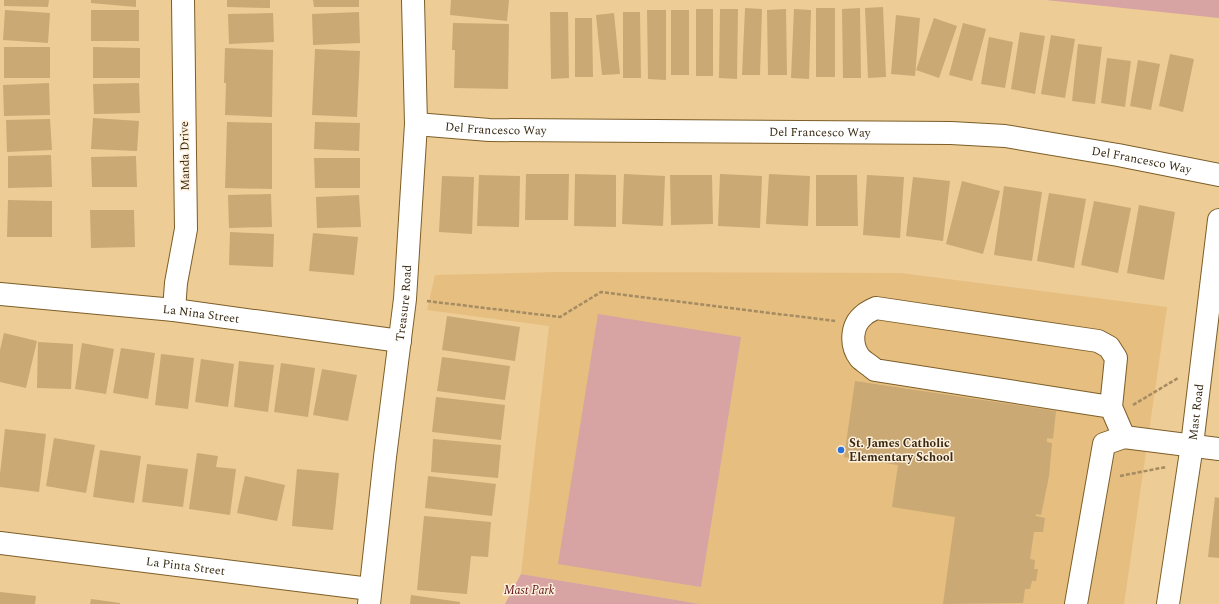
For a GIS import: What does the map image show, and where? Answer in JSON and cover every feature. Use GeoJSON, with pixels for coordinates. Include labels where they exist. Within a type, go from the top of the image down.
{"type":"FeatureCollection","features":[{"type":"Feature","properties":{"kind":"street","name":"Manda Drive"},"geometry":{"type":"LineString","coordinates":[[174,310],[176,283],[186,229],[183,0]]}},
{"type":"Feature","properties":{"kind":"street","name":"Treasure Road"},"geometry":{"type":"LineString","coordinates":[[369,597],[405,298],[416,124],[413,0]]}},
{"type":"Feature","properties":{"kind":"street","name":"Del Francesco Way"},"geometry":{"type":"LineString","coordinates":[[416,124],[489,130],[951,133],[1005,136],[1118,155],[1219,175]]}},
{"type":"Feature","properties":{"kind":"street","name":"Mast Road"},"geometry":{"type":"LineString","coordinates":[[1168,604],[1191,454],[1219,220]]}},
{"type":"Feature","properties":{"kind":"street","name":"La Nina Street"},"geometry":{"type":"LineString","coordinates":[[0,294],[174,310],[400,341]]}},
{"type":"Feature","properties":{"kind":"street"},"geometry":{"type":"LineString","coordinates":[[1113,412],[875,370],[861,358],[853,345],[857,322],[865,314],[876,308],[1098,341],[1109,348],[1116,358],[1113,412],[1124,437]]}},
{"type":"Feature","properties":{"kind":"street"},"geometry":{"type":"LineString","coordinates":[[1076,604],[1104,444],[1124,437],[1191,454],[1219,449]]}},
{"type":"Feature","properties":{"kind":"street","name":"La Pinta Street"},"geometry":{"type":"LineString","coordinates":[[0,543],[369,597]]}},
{"type":"Feature","properties":{"kind":"path"},"geometry":{"type":"LineString","coordinates":[[405,298],[560,317],[601,292],[819,320],[857,322]]}},
{"type":"Feature","properties":{"kind":"path"},"geometry":{"type":"LineString","coordinates":[[1113,412],[1202,363]]}},
{"type":"Feature","properties":{"kind":"path"},"geometry":{"type":"LineString","coordinates":[[1098,480],[1191,454]]}},
{"type":"Feature","properties":{"kind":"shaded area","name":"St. James Catholic Elementary School"},"geometry":{"type":"Polygon","coordinates":[[[557,272],[901,273],[1167,307],[1124,604],[700,604],[521,574],[549,326],[427,310],[435,275],[557,272]]]}},
{"type":"Feature","properties":{"kind":"green space"},"geometry":{"type":"Polygon","coordinates":[[[1046,0],[1219,0],[1219,18],[1046,0]]]}},
{"type":"Feature","properties":{"kind":"green space"},"geometry":{"type":"Polygon","coordinates":[[[598,314],[741,337],[701,587],[558,564],[598,314]]]}},
{"type":"Feature","properties":{"kind":"green space","name":"Mast Park"},"geometry":{"type":"Polygon","coordinates":[[[521,574],[700,604],[505,604],[521,574]]]}},
{"type":"Feature","properties":{"kind":"building"},"geometry":{"type":"Polygon","coordinates":[[[4,0],[49,0],[48,7],[4,6],[4,0]]]}},
{"type":"Feature","properties":{"kind":"building"},"geometry":{"type":"Polygon","coordinates":[[[91,0],[136,0],[136,7],[91,3],[91,0]]]}},
{"type":"Feature","properties":{"kind":"building"},"geometry":{"type":"Polygon","coordinates":[[[227,0],[270,0],[270,8],[227,7],[227,0]]]}},
{"type":"Feature","properties":{"kind":"building"},"geometry":{"type":"Polygon","coordinates":[[[313,0],[359,0],[359,7],[314,7],[313,0]]]}},
{"type":"Feature","properties":{"kind":"building"},"geometry":{"type":"Polygon","coordinates":[[[451,0],[509,0],[507,21],[450,15],[451,0]]]}},
{"type":"Feature","properties":{"kind":"building"},"geometry":{"type":"Polygon","coordinates":[[[883,7],[886,77],[868,78],[865,8],[883,7]]]}},
{"type":"Feature","properties":{"kind":"building"},"geometry":{"type":"Polygon","coordinates":[[[745,8],[762,9],[760,75],[742,75],[745,8]]]}},
{"type":"Feature","properties":{"kind":"building"},"geometry":{"type":"Polygon","coordinates":[[[816,8],[835,8],[835,77],[816,77],[816,8]]]}},
{"type":"Feature","properties":{"kind":"building"},"geometry":{"type":"Polygon","coordinates":[[[860,8],[861,78],[843,78],[842,9],[860,8]]]}},
{"type":"Feature","properties":{"kind":"building"},"geometry":{"type":"Polygon","coordinates":[[[696,9],[713,9],[713,76],[696,76],[696,9]]]}},
{"type":"Feature","properties":{"kind":"building"},"geometry":{"type":"Polygon","coordinates":[[[720,9],[738,9],[737,79],[719,78],[720,9]]]}},
{"type":"Feature","properties":{"kind":"building"},"geometry":{"type":"Polygon","coordinates":[[[786,9],[787,75],[768,75],[767,10],[786,9]]]}},
{"type":"Feature","properties":{"kind":"building"},"geometry":{"type":"Polygon","coordinates":[[[794,9],[811,10],[809,79],[791,78],[794,9]]]}},
{"type":"Feature","properties":{"kind":"building"},"geometry":{"type":"Polygon","coordinates":[[[5,10],[50,13],[48,43],[3,40],[5,10]]]}},
{"type":"Feature","properties":{"kind":"building"},"geometry":{"type":"Polygon","coordinates":[[[91,10],[139,10],[139,41],[91,41],[91,10]]]}},
{"type":"Feature","properties":{"kind":"building"},"geometry":{"type":"Polygon","coordinates":[[[647,10],[666,10],[666,80],[648,79],[647,10]]]}},
{"type":"Feature","properties":{"kind":"building"},"geometry":{"type":"Polygon","coordinates":[[[671,10],[689,10],[689,75],[671,75],[671,10]]]}},
{"type":"Feature","properties":{"kind":"building"},"geometry":{"type":"Polygon","coordinates":[[[359,12],[360,43],[313,45],[312,14],[359,12]]]}},
{"type":"Feature","properties":{"kind":"building"},"geometry":{"type":"Polygon","coordinates":[[[550,12],[568,12],[569,78],[551,79],[550,12]]]}},
{"type":"Feature","properties":{"kind":"building"},"geometry":{"type":"Polygon","coordinates":[[[623,12],[640,12],[641,78],[623,78],[623,12]]]}},
{"type":"Feature","properties":{"kind":"building"},"geometry":{"type":"Polygon","coordinates":[[[273,13],[274,42],[229,44],[228,14],[273,13]]]}},
{"type":"Feature","properties":{"kind":"building"},"geometry":{"type":"Polygon","coordinates":[[[614,13],[620,74],[602,75],[596,15],[614,13]]]}},
{"type":"Feature","properties":{"kind":"building"},"geometry":{"type":"Polygon","coordinates":[[[896,15],[920,18],[915,76],[891,74],[896,15]]]}},
{"type":"Feature","properties":{"kind":"building"},"geometry":{"type":"Polygon","coordinates":[[[575,18],[592,18],[593,77],[575,77],[575,18]]]}},
{"type":"Feature","properties":{"kind":"building"},"geometry":{"type":"Polygon","coordinates":[[[934,18],[957,26],[939,78],[916,70],[934,18]]]}},
{"type":"Feature","properties":{"kind":"building"},"geometry":{"type":"Polygon","coordinates":[[[453,23],[509,24],[508,89],[454,88],[455,50],[452,50],[453,23]]]}},
{"type":"Feature","properties":{"kind":"building"},"geometry":{"type":"Polygon","coordinates":[[[963,23],[986,29],[972,81],[949,75],[963,23]]]}},
{"type":"Feature","properties":{"kind":"building"},"geometry":{"type":"Polygon","coordinates":[[[1020,32],[1045,36],[1035,94],[1011,89],[1020,32]]]}},
{"type":"Feature","properties":{"kind":"building"},"geometry":{"type":"Polygon","coordinates":[[[1051,35],[1075,39],[1065,98],[1041,94],[1051,35]]]}},
{"type":"Feature","properties":{"kind":"building"},"geometry":{"type":"Polygon","coordinates":[[[989,37],[1013,42],[1005,88],[981,84],[989,37]]]}},
{"type":"Feature","properties":{"kind":"building"},"geometry":{"type":"Polygon","coordinates":[[[1078,44],[1102,47],[1095,104],[1072,101],[1078,44]]]}},
{"type":"Feature","properties":{"kind":"building"},"geometry":{"type":"Polygon","coordinates":[[[4,47],[50,47],[50,78],[4,78],[4,47]]]}},
{"type":"Feature","properties":{"kind":"building"},"geometry":{"type":"Polygon","coordinates":[[[93,47],[140,48],[140,78],[93,78],[93,47]]]}},
{"type":"Feature","properties":{"kind":"building"},"geometry":{"type":"Polygon","coordinates":[[[225,48],[273,50],[272,117],[225,115],[225,48]]]}},
{"type":"Feature","properties":{"kind":"building"},"geometry":{"type":"Polygon","coordinates":[[[315,49],[360,51],[357,117],[312,115],[315,49]]]}},
{"type":"Feature","properties":{"kind":"building"},"geometry":{"type":"Polygon","coordinates":[[[1170,54],[1194,59],[1183,112],[1159,106],[1170,54]]]}},
{"type":"Feature","properties":{"kind":"building"},"geometry":{"type":"Polygon","coordinates":[[[1107,58],[1131,61],[1125,107],[1101,103],[1107,58]]]}},
{"type":"Feature","properties":{"kind":"building"},"geometry":{"type":"Polygon","coordinates":[[[1138,60],[1160,64],[1151,110],[1130,106],[1138,60]]]}},
{"type":"Feature","properties":{"kind":"building"},"geometry":{"type":"Polygon","coordinates":[[[49,83],[50,115],[4,116],[3,85],[49,83]]]}},
{"type":"Feature","properties":{"kind":"building"},"geometry":{"type":"Polygon","coordinates":[[[139,83],[140,113],[94,114],[93,84],[139,83]]]}},
{"type":"Feature","properties":{"kind":"building"},"geometry":{"type":"Polygon","coordinates":[[[93,118],[139,121],[137,151],[91,149],[93,118]]]}},
{"type":"Feature","properties":{"kind":"building"},"geometry":{"type":"Polygon","coordinates":[[[50,119],[52,150],[7,152],[6,120],[50,119]]]}},
{"type":"Feature","properties":{"kind":"building"},"geometry":{"type":"Polygon","coordinates":[[[227,122],[272,123],[272,189],[225,188],[227,122]]]}},
{"type":"Feature","properties":{"kind":"building"},"geometry":{"type":"Polygon","coordinates":[[[315,122],[360,123],[359,151],[314,149],[315,122]]]}},
{"type":"Feature","properties":{"kind":"building"},"geometry":{"type":"Polygon","coordinates":[[[51,155],[52,187],[8,188],[8,156],[51,155]]]}},
{"type":"Feature","properties":{"kind":"building"},"geometry":{"type":"Polygon","coordinates":[[[136,156],[137,187],[92,187],[91,157],[136,156]]]}},
{"type":"Feature","properties":{"kind":"building"},"geometry":{"type":"Polygon","coordinates":[[[314,158],[360,158],[360,188],[315,188],[314,158]]]}},
{"type":"Feature","properties":{"kind":"building"},"geometry":{"type":"Polygon","coordinates":[[[526,174],[569,174],[568,220],[525,220],[526,174]]]}},
{"type":"Feature","properties":{"kind":"building"},"geometry":{"type":"Polygon","coordinates":[[[575,174],[616,175],[616,227],[574,226],[575,174]]]}},
{"type":"Feature","properties":{"kind":"building"},"geometry":{"type":"Polygon","coordinates":[[[624,174],[665,176],[663,226],[622,224],[624,174]]]}},
{"type":"Feature","properties":{"kind":"building"},"geometry":{"type":"Polygon","coordinates":[[[720,174],[762,176],[760,228],[718,226],[720,174]]]}},
{"type":"Feature","properties":{"kind":"building"},"geometry":{"type":"Polygon","coordinates":[[[769,174],[810,176],[808,226],[766,224],[769,174]]]}},
{"type":"Feature","properties":{"kind":"building"},"geometry":{"type":"Polygon","coordinates":[[[479,175],[520,176],[519,227],[477,226],[479,175]]]}},
{"type":"Feature","properties":{"kind":"building"},"geometry":{"type":"Polygon","coordinates":[[[670,175],[712,175],[713,224],[671,225],[670,175]]]}},
{"type":"Feature","properties":{"kind":"building"},"geometry":{"type":"Polygon","coordinates":[[[816,175],[857,175],[858,226],[816,226],[816,175]]]}},
{"type":"Feature","properties":{"kind":"building"},"geometry":{"type":"Polygon","coordinates":[[[867,175],[904,177],[900,238],[863,235],[867,175]]]}},
{"type":"Feature","properties":{"kind":"building"},"geometry":{"type":"Polygon","coordinates":[[[442,176],[474,177],[472,234],[439,232],[442,176]]]}},
{"type":"Feature","properties":{"kind":"building"},"geometry":{"type":"Polygon","coordinates":[[[913,177],[950,181],[943,241],[906,236],[913,177]]]}},
{"type":"Feature","properties":{"kind":"building"},"geometry":{"type":"Polygon","coordinates":[[[962,181],[1000,191],[983,254],[946,244],[962,181]]]}},
{"type":"Feature","properties":{"kind":"building"},"geometry":{"type":"Polygon","coordinates":[[[1004,186],[1042,192],[1032,261],[994,255],[1004,186]]]}},
{"type":"Feature","properties":{"kind":"building"},"geometry":{"type":"Polygon","coordinates":[[[1049,193],[1086,199],[1074,268],[1037,261],[1049,193]]]}},
{"type":"Feature","properties":{"kind":"building"},"geometry":{"type":"Polygon","coordinates":[[[271,194],[272,227],[229,228],[228,195],[271,194]]]}},
{"type":"Feature","properties":{"kind":"building"},"geometry":{"type":"Polygon","coordinates":[[[359,195],[361,227],[317,228],[316,197],[359,195]]]}},
{"type":"Feature","properties":{"kind":"building"},"geometry":{"type":"Polygon","coordinates":[[[8,200],[52,201],[52,237],[7,237],[8,200]]]}},
{"type":"Feature","properties":{"kind":"building"},"geometry":{"type":"Polygon","coordinates":[[[1094,201],[1131,208],[1118,273],[1081,265],[1094,201]]]}},
{"type":"Feature","properties":{"kind":"building"},"geometry":{"type":"Polygon","coordinates":[[[1139,205],[1175,212],[1164,280],[1127,273],[1139,205]]]}},
{"type":"Feature","properties":{"kind":"building"},"geometry":{"type":"Polygon","coordinates":[[[90,210],[134,210],[135,247],[91,248],[90,210]]]}},
{"type":"Feature","properties":{"kind":"building"},"geometry":{"type":"Polygon","coordinates":[[[230,232],[274,234],[273,267],[229,265],[230,232]]]}},
{"type":"Feature","properties":{"kind":"building"},"geometry":{"type":"Polygon","coordinates":[[[313,233],[358,237],[354,275],[309,271],[313,233]]]}},
{"type":"Feature","properties":{"kind":"building"},"geometry":{"type":"Polygon","coordinates":[[[447,316],[520,327],[515,361],[442,350],[447,316]]]}},
{"type":"Feature","properties":{"kind":"building"},"geometry":{"type":"Polygon","coordinates":[[[4,333],[37,341],[26,388],[0,382],[0,350],[4,333]]]}},
{"type":"Feature","properties":{"kind":"building"},"geometry":{"type":"Polygon","coordinates":[[[38,342],[73,344],[71,389],[37,388],[38,342]]]}},
{"type":"Feature","properties":{"kind":"building"},"geometry":{"type":"Polygon","coordinates":[[[82,343],[114,349],[106,394],[75,389],[82,343]]]}},
{"type":"Feature","properties":{"kind":"building"},"geometry":{"type":"Polygon","coordinates":[[[121,348],[155,353],[148,399],[113,393],[121,348]]]}},
{"type":"Feature","properties":{"kind":"building"},"geometry":{"type":"Polygon","coordinates":[[[161,354],[194,358],[188,409],[155,405],[161,354]]]}},
{"type":"Feature","properties":{"kind":"building"},"geometry":{"type":"Polygon","coordinates":[[[442,357],[510,366],[505,400],[437,391],[442,357]]]}},
{"type":"Feature","properties":{"kind":"building"},"geometry":{"type":"Polygon","coordinates":[[[201,359],[234,364],[228,407],[195,402],[201,359]]]}},
{"type":"Feature","properties":{"kind":"building"},"geometry":{"type":"Polygon","coordinates":[[[239,361],[274,365],[268,412],[234,407],[239,361]]]}},
{"type":"Feature","properties":{"kind":"building"},"geometry":{"type":"Polygon","coordinates":[[[281,363],[315,368],[308,417],[274,412],[281,363]]]}},
{"type":"Feature","properties":{"kind":"building"},"geometry":{"type":"Polygon","coordinates":[[[322,369],[357,375],[348,421],[313,415],[322,369]]]}},
{"type":"Feature","properties":{"kind":"building"},"geometry":{"type":"Polygon","coordinates":[[[855,381],[1056,411],[1053,439],[1047,438],[1047,442],[1052,443],[1049,476],[1041,515],[1036,514],[1036,516],[1045,518],[1043,532],[1034,532],[1030,559],[1035,560],[1034,569],[1038,569],[1036,581],[1032,581],[1030,589],[1025,589],[1023,603],[943,604],[955,517],[892,507],[898,465],[844,457],[855,381]]]}},
{"type":"Feature","properties":{"kind":"building"},"geometry":{"type":"Polygon","coordinates":[[[436,397],[505,405],[501,440],[432,432],[436,397]]]}},
{"type":"Feature","properties":{"kind":"building"},"geometry":{"type":"Polygon","coordinates":[[[5,429],[46,434],[39,492],[0,487],[5,429]]]}},
{"type":"Feature","properties":{"kind":"building"},"geometry":{"type":"Polygon","coordinates":[[[54,438],[95,445],[86,493],[46,486],[54,438]]]}},
{"type":"Feature","properties":{"kind":"building"},"geometry":{"type":"Polygon","coordinates":[[[433,439],[501,445],[498,478],[431,472],[433,439]]]}},
{"type":"Feature","properties":{"kind":"building"},"geometry":{"type":"Polygon","coordinates":[[[100,450],[141,456],[134,503],[93,497],[100,450]]]}},
{"type":"Feature","properties":{"kind":"building"},"geometry":{"type":"Polygon","coordinates":[[[197,453],[218,456],[216,467],[236,469],[230,515],[189,509],[197,453]]]}},
{"type":"Feature","properties":{"kind":"building"},"geometry":{"type":"Polygon","coordinates":[[[147,464],[188,469],[183,507],[142,502],[147,464]]]}},
{"type":"Feature","properties":{"kind":"building"},"geometry":{"type":"Polygon","coordinates":[[[297,469],[339,473],[333,530],[292,526],[297,469]]]}},
{"type":"Feature","properties":{"kind":"building"},"geometry":{"type":"Polygon","coordinates":[[[245,476],[285,485],[277,521],[237,513],[245,476]]]}},
{"type":"Feature","properties":{"kind":"building"},"geometry":{"type":"Polygon","coordinates":[[[428,476],[496,484],[492,516],[425,508],[428,476]]]}},
{"type":"Feature","properties":{"kind":"building"},"geometry":{"type":"Polygon","coordinates":[[[1215,497],[1219,498],[1219,558],[1208,557],[1215,497]]]}},
{"type":"Feature","properties":{"kind":"building"},"geometry":{"type":"Polygon","coordinates":[[[424,516],[491,522],[488,557],[471,556],[467,594],[417,590],[424,516]]]}},
{"type":"Feature","properties":{"kind":"building"},"geometry":{"type":"Polygon","coordinates":[[[0,592],[36,596],[35,604],[0,604],[0,592]]]}},
{"type":"Feature","properties":{"kind":"building"},"geometry":{"type":"Polygon","coordinates":[[[411,595],[460,602],[460,604],[410,604],[411,595]]]}},
{"type":"Feature","properties":{"kind":"building"},"geometry":{"type":"Polygon","coordinates":[[[91,599],[120,603],[120,604],[90,604],[91,599]]]}},
{"type":"Feature","properties":{"kind":"place","name":"St. James Catholic Elementary School"},"geometry":{"type":"Point","coordinates":[841,450]}}]}
